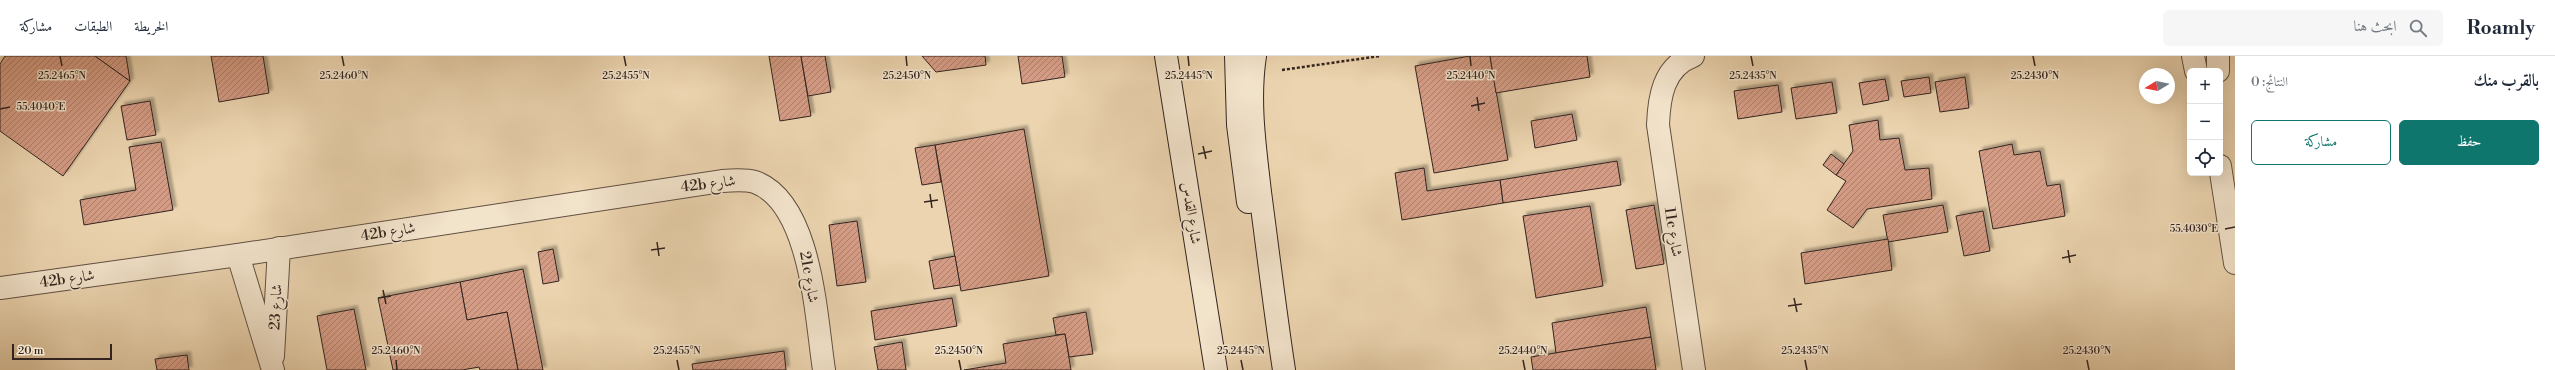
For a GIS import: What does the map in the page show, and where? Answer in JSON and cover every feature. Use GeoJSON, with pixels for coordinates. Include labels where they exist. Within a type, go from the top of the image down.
{"type":"FeatureCollection","features":[{"type":"Feature","properties":{"kind":"street","name":"شارع القدس"},"geometry":{"type":"LineString","coordinates":[[1166,56],[1216,370]]}},
{"type":"Feature","properties":{"kind":"street"},"geometry":{"type":"LineString","coordinates":[[1236,56],[1235,87],[1242,171],[1258,248],[1272,287]]}},
{"type":"Feature","properties":{"kind":"street","name":"11c شارع"},"geometry":{"type":"LineString","coordinates":[[1693,56],[1686,58],[1670,74],[1660,94],[1658,125],[1661,157],[1694,370]]}},
{"type":"Feature","properties":{"kind":"street"},"geometry":{"type":"LineString","coordinates":[[2193,56],[2195,68]]}},
{"type":"Feature","properties":{"kind":"street"},"geometry":{"type":"LineString","coordinates":[[2218,56],[2218,68]]}},
{"type":"Feature","properties":{"kind":"street"},"geometry":{"type":"LineString","coordinates":[[1253,65],[1253,124],[1272,287],[1284,370]]}},
{"type":"Feature","properties":{"kind":"street"},"geometry":{"type":"LineString","coordinates":[[2222,176],[2235,263]]}},
{"type":"Feature","properties":{"kind":"street","name":"42b شارع"},"geometry":{"type":"LineString","coordinates":[[0,288],[238,255],[722,181],[742,180],[756,182],[773,192]]}},
{"type":"Feature","properties":{"kind":"street","name":"21c شارع"},"geometry":{"type":"LineString","coordinates":[[773,192],[799,229],[807,260],[824,370]]}},
{"type":"Feature","properties":{"kind":"street","name":"شارع 23"},"geometry":{"type":"LineString","coordinates":[[272,368],[280,248]]}},
{"type":"Feature","properties":{"kind":"street","name":"شارع 23"},"geometry":{"type":"LineString","coordinates":[[238,255],[272,368]]}},
{"type":"Feature","properties":{"kind":"path"},"geometry":{"type":"LineString","coordinates":[[1253,65],[1380,56]]}},
{"type":"Feature","properties":{"kind":"building"},"geometry":{"type":"Polygon","coordinates":[[[5,56],[95,56],[130,81],[63,176],[0,131],[0,64],[5,56]]]}},
{"type":"Feature","properties":{"kind":"building"},"geometry":{"type":"Polygon","coordinates":[[[95,56],[126,56],[130,81],[95,56]]]}},
{"type":"Feature","properties":{"kind":"building"},"geometry":{"type":"Polygon","coordinates":[[[211,56],[263,56],[269,93],[219,102],[211,56]]]}},
{"type":"Feature","properties":{"kind":"building"},"geometry":{"type":"Polygon","coordinates":[[[769,56],[801,56],[811,116],[780,121],[769,56]]]}},
{"type":"Feature","properties":{"kind":"building"},"geometry":{"type":"Polygon","coordinates":[[[801,56],[825,56],[831,92],[808,96],[801,56]]]}},
{"type":"Feature","properties":{"kind":"building"},"geometry":{"type":"Polygon","coordinates":[[[922,56],[985,56],[986,65],[936,72],[922,56]]]}},
{"type":"Feature","properties":{"kind":"building"},"geometry":{"type":"Polygon","coordinates":[[[1018,56],[1062,56],[1065,77],[1022,84],[1018,56]]]}},
{"type":"Feature","properties":{"kind":"building"},"geometry":{"type":"Polygon","coordinates":[[[1470,56],[1490,56],[1508,160],[1434,173],[1415,66],[1470,56]]]}},
{"type":"Feature","properties":{"kind":"building"},"geometry":{"type":"Polygon","coordinates":[[[1490,56],[1587,56],[1590,77],[1496,93],[1490,56]]]}},
{"type":"Feature","properties":{"kind":"building"},"geometry":{"type":"Polygon","coordinates":[[[1929,77],[1931,93],[1904,97],[1901,81],[1929,77]]]}},
{"type":"Feature","properties":{"kind":"building"},"geometry":{"type":"Polygon","coordinates":[[[1965,77],[1969,108],[1940,112],[1935,82],[1965,77]]]}},
{"type":"Feature","properties":{"kind":"building"},"geometry":{"type":"Polygon","coordinates":[[[1885,79],[1889,100],[1863,105],[1859,83],[1885,79]]]}},
{"type":"Feature","properties":{"kind":"building"},"geometry":{"type":"Polygon","coordinates":[[[1832,82],[1837,113],[1796,119],[1791,88],[1832,82]]]}},
{"type":"Feature","properties":{"kind":"building"},"geometry":{"type":"Polygon","coordinates":[[[1778,85],[1782,112],[1738,119],[1734,91],[1778,85]]]}},
{"type":"Feature","properties":{"kind":"building"},"geometry":{"type":"Polygon","coordinates":[[[150,101],[156,135],[127,140],[121,106],[150,101]]]}},
{"type":"Feature","properties":{"kind":"building"},"geometry":{"type":"Polygon","coordinates":[[[1572,114],[1577,140],[1535,148],[1531,121],[1572,114]]]}},
{"type":"Feature","properties":{"kind":"building"},"geometry":{"type":"Polygon","coordinates":[[[1878,120],[1880,140],[1899,138],[1905,170],[1929,168],[1932,199],[1867,209],[1853,228],[1827,210],[1846,181],[1836,175],[1853,151],[1849,125],[1878,120]]]}},
{"type":"Feature","properties":{"kind":"building"},"geometry":{"type":"Polygon","coordinates":[[[1024,129],[1049,276],[961,291],[935,145],[1024,129]]]}},
{"type":"Feature","properties":{"kind":"building"},"geometry":{"type":"Polygon","coordinates":[[[161,142],[173,210],[84,225],[80,200],[136,190],[129,147],[161,142]]]}},
{"type":"Feature","properties":{"kind":"building"},"geometry":{"type":"Polygon","coordinates":[[[2012,144],[2014,155],[2040,151],[2047,186],[2060,184],[2065,216],[1993,229],[1979,151],[2012,144]]]}},
{"type":"Feature","properties":{"kind":"building"},"geometry":{"type":"Polygon","coordinates":[[[935,145],[941,182],[922,185],[915,148],[935,145]]]}},
{"type":"Feature","properties":{"kind":"building"},"geometry":{"type":"Polygon","coordinates":[[[1831,154],[1844,164],[1836,175],[1823,165],[1831,154]]]}},
{"type":"Feature","properties":{"kind":"building"},"geometry":{"type":"Polygon","coordinates":[[[1617,161],[1621,185],[1503,203],[1500,180],[1617,161]]]}},
{"type":"Feature","properties":{"kind":"building"},"geometry":{"type":"Polygon","coordinates":[[[1424,168],[1427,191],[1500,180],[1503,203],[1402,220],[1395,173],[1424,168]]]}},
{"type":"Feature","properties":{"kind":"building"},"geometry":{"type":"Polygon","coordinates":[[[1654,205],[1664,264],[1636,269],[1626,210],[1654,205]]]}},
{"type":"Feature","properties":{"kind":"building"},"geometry":{"type":"Polygon","coordinates":[[[1943,205],[1948,232],[1888,242],[1883,215],[1943,205]]]}},
{"type":"Feature","properties":{"kind":"building"},"geometry":{"type":"Polygon","coordinates":[[[1590,206],[1603,286],[1536,298],[1523,216],[1590,206]]]}},
{"type":"Feature","properties":{"kind":"building"},"geometry":{"type":"Polygon","coordinates":[[[1983,211],[1990,251],[1964,256],[1956,216],[1983,211]]]}},
{"type":"Feature","properties":{"kind":"building"},"geometry":{"type":"Polygon","coordinates":[[[857,221],[866,282],[837,286],[829,225],[857,221]]]}},
{"type":"Feature","properties":{"kind":"building"},"geometry":{"type":"Polygon","coordinates":[[[1888,239],[1892,270],[1805,284],[1801,253],[1888,239]]]}},
{"type":"Feature","properties":{"kind":"building"},"geometry":{"type":"Polygon","coordinates":[[[553,249],[559,281],[543,284],[538,252],[553,249]]]}},
{"type":"Feature","properties":{"kind":"building"},"geometry":{"type":"Polygon","coordinates":[[[955,256],[960,285],[934,289],[929,261],[955,256]]]}},
{"type":"Feature","properties":{"kind":"building"},"geometry":{"type":"Polygon","coordinates":[[[523,269],[543,370],[518,370],[507,312],[467,320],[460,282],[523,269]]]}},
{"type":"Feature","properties":{"kind":"building"},"geometry":{"type":"Polygon","coordinates":[[[460,282],[467,320],[507,312],[518,370],[480,370],[479,367],[462,370],[393,370],[378,298],[460,282]]]}},
{"type":"Feature","properties":{"kind":"building"},"geometry":{"type":"Polygon","coordinates":[[[952,298],[957,326],[875,340],[871,311],[952,298]]]}},
{"type":"Feature","properties":{"kind":"building"},"geometry":{"type":"Polygon","coordinates":[[[1646,307],[1651,337],[1556,353],[1552,323],[1646,307]]]}},
{"type":"Feature","properties":{"kind":"building"},"geometry":{"type":"Polygon","coordinates":[[[354,309],[366,370],[327,370],[317,316],[354,309]]]}},
{"type":"Feature","properties":{"kind":"building"},"geometry":{"type":"Polygon","coordinates":[[[1086,312],[1093,354],[1069,357],[1065,334],[1056,335],[1053,318],[1086,312]]]}},
{"type":"Feature","properties":{"kind":"building"},"geometry":{"type":"Polygon","coordinates":[[[1065,334],[1071,370],[964,370],[1006,363],[1003,344],[1065,334]]]}},
{"type":"Feature","properties":{"kind":"building"},"geometry":{"type":"Polygon","coordinates":[[[1651,337],[1656,370],[1533,370],[1531,357],[1651,337]]]}},
{"type":"Feature","properties":{"kind":"building"},"geometry":{"type":"Polygon","coordinates":[[[902,342],[906,370],[878,370],[874,347],[902,342]]]}},
{"type":"Feature","properties":{"kind":"building"},"geometry":{"type":"Polygon","coordinates":[[[784,351],[786,370],[693,370],[692,364],[784,351]]]}},
{"type":"Feature","properties":{"kind":"building"},"geometry":{"type":"Polygon","coordinates":[[[187,355],[189,370],[157,370],[155,359],[187,355]]]}}]}
